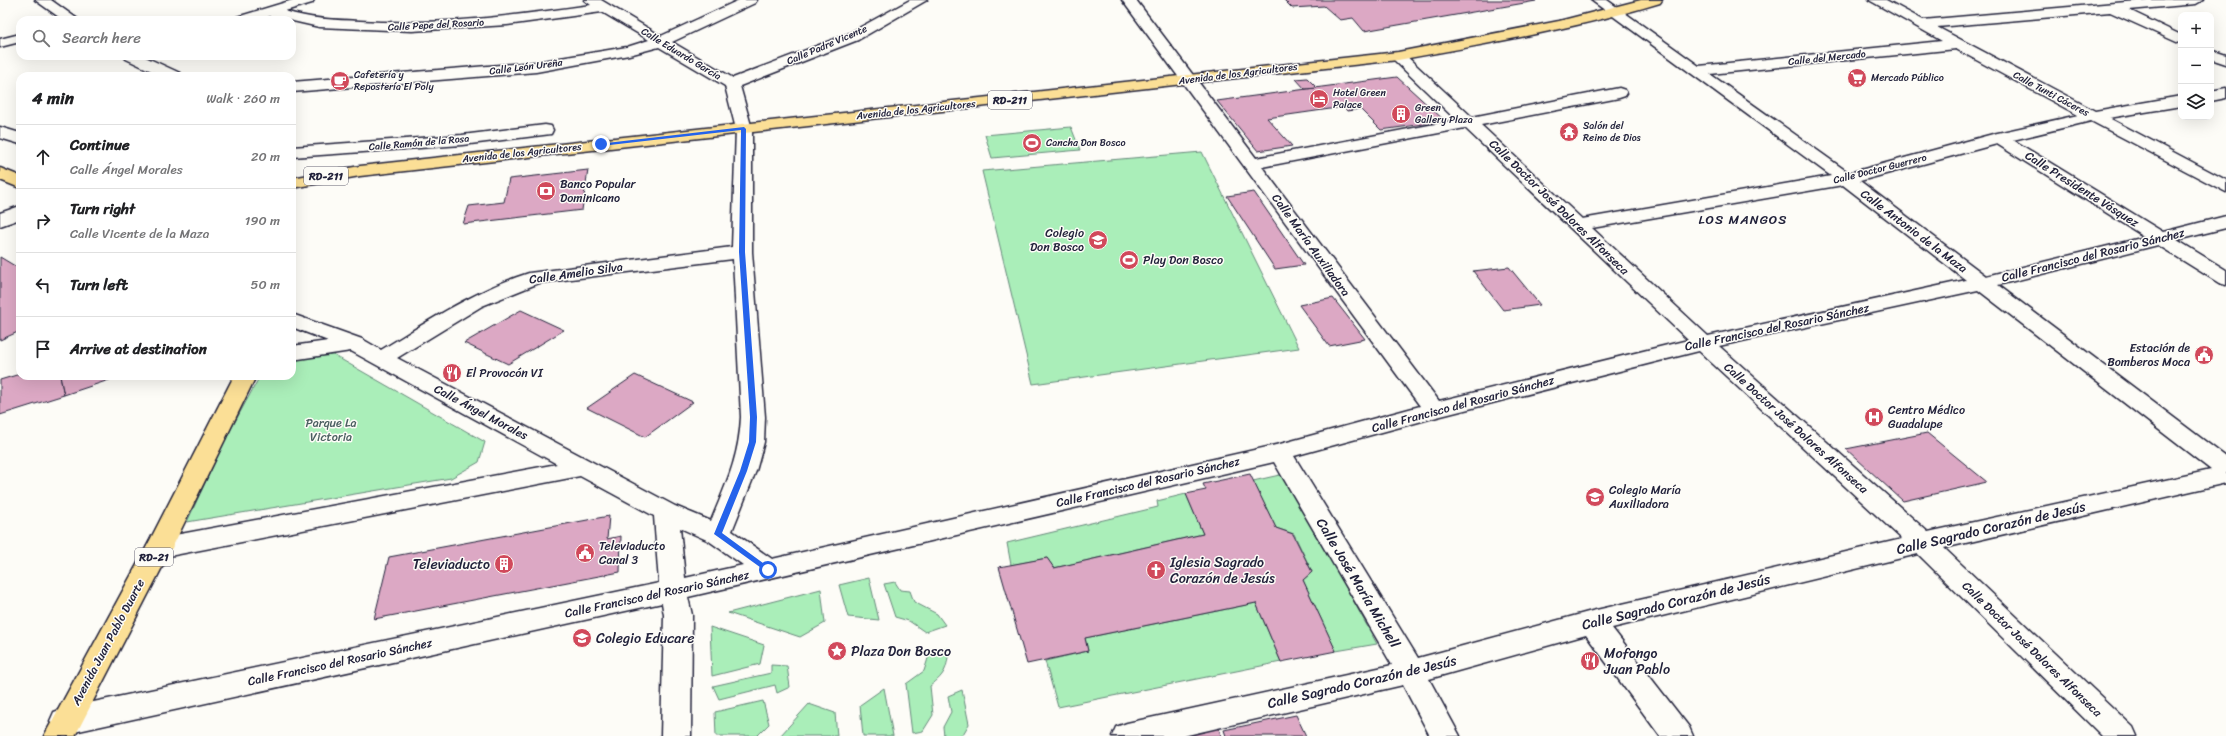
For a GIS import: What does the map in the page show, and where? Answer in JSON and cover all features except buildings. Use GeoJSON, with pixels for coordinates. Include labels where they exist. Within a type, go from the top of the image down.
{"type":"FeatureCollection","features":[{"type":"Feature","properties":{"kind":"main road","name":"Avenida de los Agricultores"},"geometry":{"type":"LineString","coordinates":[[296,182],[354,172],[1398,56],[1537,30],[1614,12],[1655,0]]}},
{"type":"Feature","properties":{"kind":"main road"},"geometry":{"type":"LineString","coordinates":[[0,165],[16,166]]}},
{"type":"Feature","properties":{"kind":"main road"},"geometry":{"type":"LineString","coordinates":[[296,175],[354,172]]}},
{"type":"Feature","properties":{"kind":"main road"},"geometry":{"type":"LineString","coordinates":[[296,196],[354,172]]}},
{"type":"Feature","properties":{"kind":"main road"},"geometry":{"type":"LineString","coordinates":[[0,173],[16,181]]}},
{"type":"Feature","properties":{"kind":"main road","name":"Avenida Juan Pablo Duarte"},"geometry":{"type":"LineString","coordinates":[[62,729],[159,548],[244,380]]}},
{"type":"Feature","properties":{"kind":"street"},"geometry":{"type":"LineString","coordinates":[[42,0],[66,16]]}},
{"type":"Feature","properties":{"kind":"street"},"geometry":{"type":"LineString","coordinates":[[255,16],[306,0]]}},
{"type":"Feature","properties":{"kind":"street","name":"Calle León Ureña"},"geometry":{"type":"LineString","coordinates":[[296,87],[536,67],[630,51],[662,41],[750,0]]}},
{"type":"Feature","properties":{"kind":"street","name":"Calle Padre Vicente"},"geometry":{"type":"LineString","coordinates":[[732,84],[853,37],[920,0]]}},
{"type":"Feature","properties":{"kind":"street","name":"Calle María Auxiliadora"},"geometry":{"type":"LineString","coordinates":[[1129,0],[1187,80],[1252,164],[1434,410]]}},
{"type":"Feature","properties":{"kind":"street","name":"Calle Antonio de la Maza"},"geometry":{"type":"LineString","coordinates":[[1598,0],[1846,179],[2226,469]]}},
{"type":"Feature","properties":{"kind":"street","name":"Calle Tunti Cáceres"},"geometry":{"type":"LineString","coordinates":[[1876,0],[2226,187]]}},
{"type":"Feature","properties":{"kind":"street"},"geometry":{"type":"LineString","coordinates":[[2096,0],[2178,39]]}},
{"type":"Feature","properties":{"kind":"street"},"geometry":{"type":"LineString","coordinates":[[1923,24],[2196,0]]}},
{"type":"Feature","properties":{"kind":"street","name":"Calle Pepe del Rosario"},"geometry":{"type":"LineString","coordinates":[[296,19],[369,27],[403,28],[479,23],[596,4]]}},
{"type":"Feature","properties":{"kind":"street","name":"Calle Eduardo García"},"geometry":{"type":"LineString","coordinates":[[596,4],[662,41],[732,84],[744,129],[742,252],[754,417],[752,442],[744,471],[718,534]]}},
{"type":"Feature","properties":{"kind":"street","name":"Calle Pepe del Rosario"},"geometry":{"type":"LineString","coordinates":[[271,11],[284,16]]}},
{"type":"Feature","properties":{"kind":"street"},"geometry":{"type":"LineString","coordinates":[[0,43],[16,39]]}},
{"type":"Feature","properties":{"kind":"street","name":"Calle del Mercado"},"geometry":{"type":"LineString","coordinates":[[1695,71],[1960,44]]}},
{"type":"Feature","properties":{"kind":"street"},"geometry":{"type":"LineString","coordinates":[[2214,55],[2226,60]]}},
{"type":"Feature","properties":{"kind":"street","name":"Calle Doctor José Dolores Alfonseca"},"geometry":{"type":"LineString","coordinates":[[1398,56],[1469,121],[1702,343],[1923,543],[2122,736]]}},
{"type":"Feature","properties":{"kind":"street"},"geometry":{"type":"LineString","coordinates":[[140,60],[167,72]]}},
{"type":"Feature","properties":{"kind":"street"},"geometry":{"type":"LineString","coordinates":[[1252,164],[1619,93]]}},
{"type":"Feature","properties":{"kind":"street"},"geometry":{"type":"LineString","coordinates":[[2214,95],[2226,93]]}},
{"type":"Feature","properties":{"kind":"street","name":"Calle Doctor Guerrero"},"geometry":{"type":"LineString","coordinates":[[1577,225],[1846,179],[2000,138],[2093,116],[2178,102]]}},
{"type":"Feature","properties":{"kind":"street","name":"Calle Ramón de la Rosa"},"geometry":{"type":"LineString","coordinates":[[296,152],[462,140],[545,130]]}},
{"type":"Feature","properties":{"kind":"street"},"geometry":{"type":"LineString","coordinates":[[0,132],[16,138]]}},
{"type":"Feature","properties":{"kind":"street","name":"Calle Presidente Vásquez"},"geometry":{"type":"LineString","coordinates":[[2000,138],[2226,279]]}},
{"type":"Feature","properties":{"kind":"street"},"geometry":{"type":"LineString","coordinates":[[0,220],[16,214]]}},
{"type":"Feature","properties":{"kind":"street","name":"Calle Francisco del Rosario Sánchez"},"geometry":{"type":"LineString","coordinates":[[62,729],[673,590],[768,570],[1280,452],[1434,410],[1702,343],[1982,283],[2226,222]]}},
{"type":"Feature","properties":{"kind":"street","name":"Calle Amelio Silva"},"geometry":{"type":"LineString","coordinates":[[381,359],[481,298],[508,285],[536,277],[742,252]]}},
{"type":"Feature","properties":{"kind":"street","name":"Calle Ángel Morales"},"geometry":{"type":"LineString","coordinates":[[296,322],[354,344],[666,512],[718,534],[768,570]]}},
{"type":"Feature","properties":{"kind":"street"},"geometry":{"type":"LineString","coordinates":[[296,352],[354,344]]}},
{"type":"Feature","properties":{"kind":"street","name":"Calle José María Michell"},"geometry":{"type":"LineString","coordinates":[[1280,452],[1411,672],[1446,736]]}},
{"type":"Feature","properties":{"kind":"street"},"geometry":{"type":"LineString","coordinates":[[159,548],[556,474],[584,467]]}},
{"type":"Feature","properties":{"kind":"street","name":"Calle Sagrado Corazón de Jesús"},"geometry":{"type":"LineString","coordinates":[[1127,736],[1411,672],[1592,622],[1923,543],[2226,474]]}},
{"type":"Feature","properties":{"kind":"street"},"geometry":{"type":"LineString","coordinates":[[666,512],[673,590],[678,616],[676,736]]}},
{"type":"Feature","properties":{"kind":"street"},"geometry":{"type":"LineString","coordinates":[[1592,622],[1678,736]]}},
{"type":"Feature","properties":{"kind":"green space","name":"Cancha Don Bosco"},"geometry":{"type":"Polygon","coordinates":[[[1071,127],[1080,150],[992,158],[985,135],[1071,127]]]}},
{"type":"Feature","properties":{"kind":"green space","name":"Play Don Bosco"},"geometry":{"type":"Polygon","coordinates":[[[1202,152],[1299,348],[1033,384],[982,171],[1202,152]]]}},
{"type":"Feature","properties":{"kind":"green space","name":"Parque La Victoria"},"geometry":{"type":"Polygon","coordinates":[[[330,353],[485,442],[479,462],[451,478],[187,522],[225,440],[258,380],[296,380],[296,357],[330,353]]]}},
{"type":"Feature","properties":{"kind":"green space"},"geometry":{"type":"Polygon","coordinates":[[[1284,474],[1377,644],[1336,651],[1303,580],[1312,572],[1294,534],[1276,528],[1253,481],[1284,474]]]}},
{"type":"Feature","properties":{"kind":"green space"},"geometry":{"type":"Polygon","coordinates":[[[1186,494],[1203,534],[1054,568],[1047,558],[1011,565],[1007,543],[1158,507],[1157,501],[1186,494]]]}},
{"type":"Feature","properties":{"kind":"green space"},"geometry":{"type":"Polygon","coordinates":[[[869,578],[879,620],[848,617],[839,585],[869,578]]]}},
{"type":"Feature","properties":{"kind":"green space"},"geometry":{"type":"Polygon","coordinates":[[[895,582],[900,590],[910,591],[914,602],[937,614],[945,625],[925,632],[909,621],[895,617],[884,584],[895,582]]]}},
{"type":"Feature","properties":{"kind":"green space"},"geometry":{"type":"Polygon","coordinates":[[[821,589],[825,623],[800,637],[728,613],[821,589]]]}},
{"type":"Feature","properties":{"kind":"green space"},"geometry":{"type":"Polygon","coordinates":[[[1256,603],[1281,662],[1058,707],[1045,661],[1088,651],[1085,638],[1256,603]]]}},
{"type":"Feature","properties":{"kind":"green space"},"geometry":{"type":"Polygon","coordinates":[[[710,627],[764,645],[760,664],[712,676],[710,627]]]}},
{"type":"Feature","properties":{"kind":"green space"},"geometry":{"type":"Polygon","coordinates":[[[949,648],[943,674],[930,686],[933,715],[923,731],[912,733],[906,684],[924,671],[930,652],[949,648]]]}},
{"type":"Feature","properties":{"kind":"green space"},"geometry":{"type":"Polygon","coordinates":[[[771,665],[787,666],[790,687],[777,693],[775,685],[719,699],[713,686],[771,673],[771,665]]]}},
{"type":"Feature","properties":{"kind":"green space"},"geometry":{"type":"Polygon","coordinates":[[[884,688],[893,736],[863,736],[860,705],[884,688]]]}},
{"type":"Feature","properties":{"kind":"green space"},"geometry":{"type":"Polygon","coordinates":[[[962,690],[969,724],[962,736],[944,736],[943,727],[951,712],[948,696],[962,690]]]}},
{"type":"Feature","properties":{"kind":"green space"},"geometry":{"type":"Polygon","coordinates":[[[763,701],[769,724],[757,736],[716,736],[715,712],[763,701]]]}},
{"type":"Feature","properties":{"kind":"green space"},"geometry":{"type":"Polygon","coordinates":[[[809,704],[835,713],[837,736],[780,736],[809,704]]]}},
{"type":"Feature","properties":{"kind":"place","name":"Mercado Público"},"geometry":{"type":"Point","coordinates":[1857,78]}},
{"type":"Feature","properties":{"kind":"place","name":"Cafetería y Repostería El Poly"},"geometry":{"type":"Point","coordinates":[340,81]}},
{"type":"Feature","properties":{"kind":"place","name":"Hotel Green Palace"},"geometry":{"type":"Point","coordinates":[1319,99]}},
{"type":"Feature","properties":{"kind":"place","name":"Green Gallery Plaza"},"geometry":{"type":"Point","coordinates":[1401,114]}},
{"type":"Feature","properties":{"kind":"place","name":"Salón del Reino de Dios"},"geometry":{"type":"Point","coordinates":[1569,132]}},
{"type":"Feature","properties":{"kind":"place","name":"Cancha Don Bosco"},"geometry":{"type":"Point","coordinates":[1032,143]}},
{"type":"Feature","properties":{"kind":"place","name":"Banco Popular Dominicano"},"geometry":{"type":"Point","coordinates":[546,191]}},
{"type":"Feature","properties":{"kind":"place","name":"Colegio Don Bosco"},"geometry":{"type":"Point","coordinates":[1098,240]}},
{"type":"Feature","properties":{"kind":"place","name":"Play Don Bosco"},"geometry":{"type":"Point","coordinates":[1129,260]}},
{"type":"Feature","properties":{"kind":"place","name":"Estación de Bomberos Moca"},"geometry":{"type":"Point","coordinates":[2204,355]}},
{"type":"Feature","properties":{"kind":"place","name":"El Provocón VI"},"geometry":{"type":"Point","coordinates":[452,373]}},
{"type":"Feature","properties":{"kind":"place","name":"Centro Médico Guadalupe"},"geometry":{"type":"Point","coordinates":[1874,417]}},
{"type":"Feature","properties":{"kind":"place","name":"Colegio María Auxiliadora"},"geometry":{"type":"Point","coordinates":[1595,497]}},
{"type":"Feature","properties":{"kind":"place","name":"Televiaducto Canal 3"},"geometry":{"type":"Point","coordinates":[585,553]}},
{"type":"Feature","properties":{"kind":"place","name":"Televiaducto"},"geometry":{"type":"Point","coordinates":[504,564]}},
{"type":"Feature","properties":{"kind":"place","name":"Iglesia Sagrado Corazón de Jesús"},"geometry":{"type":"Point","coordinates":[1156,570]}},
{"type":"Feature","properties":{"kind":"place","name":"Colegio Educare"},"geometry":{"type":"Point","coordinates":[582,638]}},
{"type":"Feature","properties":{"kind":"place","name":"Plaza Don Bosco"},"geometry":{"type":"Point","coordinates":[837,651]}},
{"type":"Feature","properties":{"kind":"place","name":"Mofongo Juan Pablo"},"geometry":{"type":"Point","coordinates":[1590,661]}},
{"type":"Feature","properties":{"kind":"district","name":"LOS MANGOS"},"geometry":{"type":"Point","coordinates":[1743,219]}},
{"type":"Feature","properties":{"kind":"route"},"geometry":{"type":"LineString","coordinates":[[601,144],[744,129],[742,178],[742,252],[754,417],[752,442],[744,471],[718,534],[768,570]]}}]}
